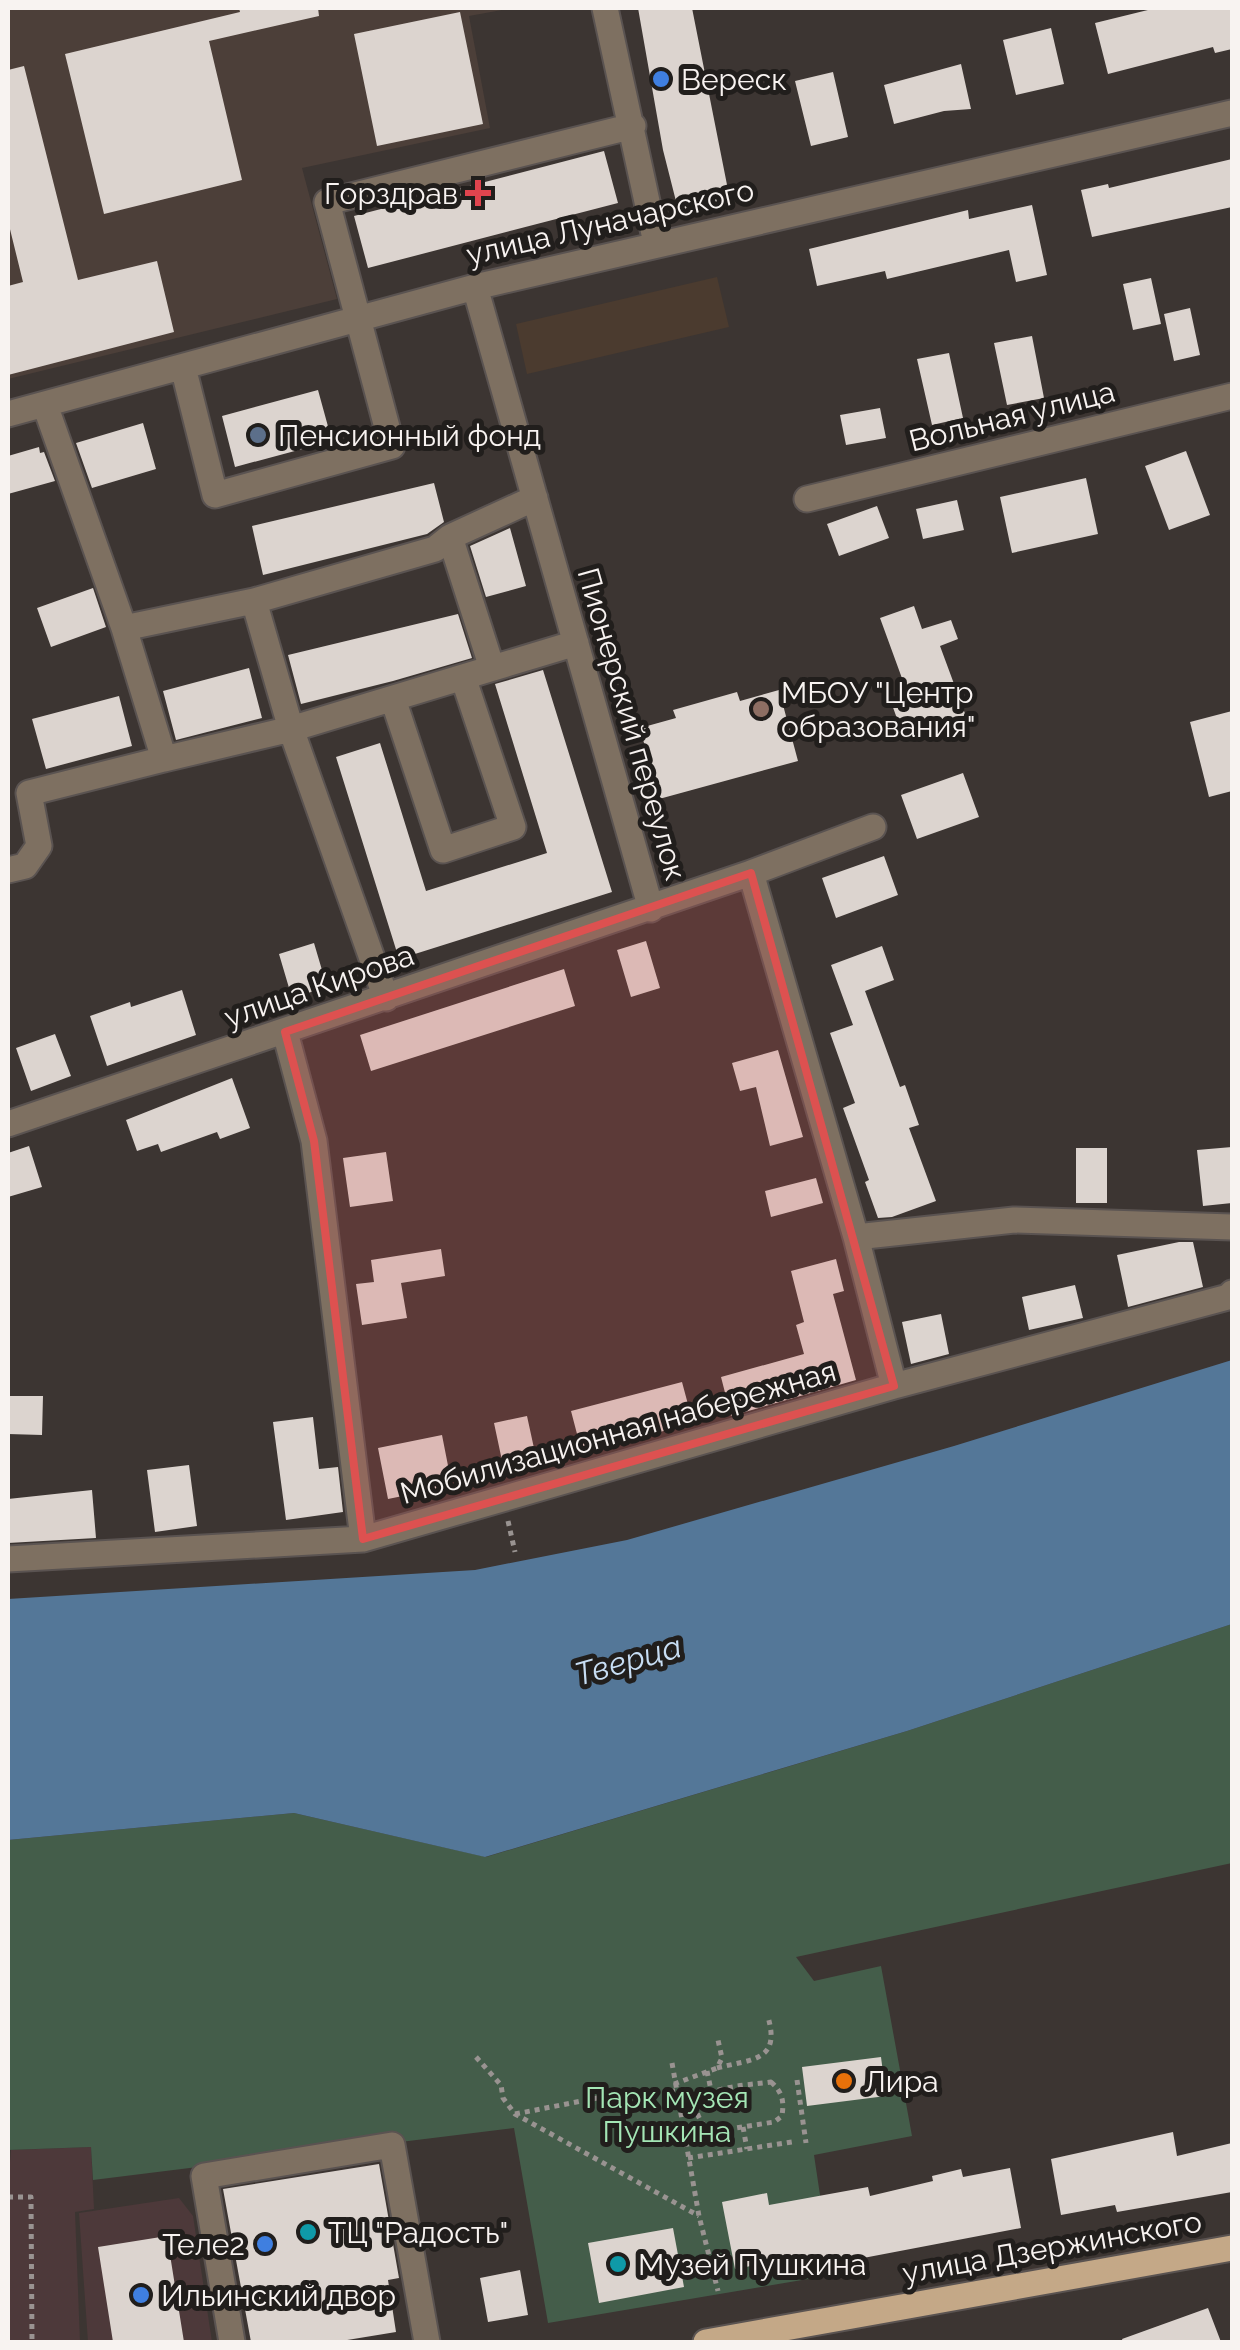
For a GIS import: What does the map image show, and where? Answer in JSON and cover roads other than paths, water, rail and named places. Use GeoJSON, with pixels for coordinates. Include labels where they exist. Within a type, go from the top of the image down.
{"type":"FeatureCollection","features":[{"type":"Feature","properties":{"kind":"main road","name":"улица Дзержинского"},"geometry":{"type":"LineString","coordinates":[[706,2342],[1232,2248]]}},
{"type":"Feature","properties":{"kind":"street"},"geometry":{"type":"LineString","coordinates":[[605,8],[656,243]]}},
{"type":"Feature","properties":{"kind":"street","name":"улица Луначарского"},"geometry":{"type":"LineString","coordinates":[[8,414],[475,287],[1232,113]]}},
{"type":"Feature","properties":{"kind":"street"},"geometry":{"type":"LineString","coordinates":[[183,367],[215,495],[392,446],[326,202],[633,126]]}},
{"type":"Feature","properties":{"kind":"street","name":"Пионерский переулок"},"geometry":{"type":"LineString","coordinates":[[475,287],[650,909],[873,827]]}},
{"type":"Feature","properties":{"kind":"street","name":"Вольная улица"},"geometry":{"type":"LineString","coordinates":[[808,499],[1232,396]]}},
{"type":"Feature","properties":{"kind":"street"},"geometry":{"type":"LineString","coordinates":[[45,404],[124,628],[164,759]]}},
{"type":"Feature","properties":{"kind":"street"},"geometry":{"type":"LineString","coordinates":[[124,628],[254,601],[434,550],[450,537],[535,498]]}},
{"type":"Feature","properties":{"kind":"street"},"geometry":{"type":"LineString","coordinates":[[450,537],[492,668]]}},
{"type":"Feature","properties":{"kind":"street"},"geometry":{"type":"LineString","coordinates":[[254,601],[292,730],[386,998]]}},
{"type":"Feature","properties":{"kind":"street"},"geometry":{"type":"LineString","coordinates":[[8,870],[24,866],[38,846],[29,793],[292,730],[576,643]]}},
{"type":"Feature","properties":{"kind":"street"},"geometry":{"type":"LineString","coordinates":[[392,699],[443,850],[513,827],[464,677]]}},
{"type":"Feature","properties":{"kind":"street"},"geometry":{"type":"LineString","coordinates":[[752,873],[894,1386]]}},
{"type":"Feature","properties":{"kind":"street","name":"улица Кирова"},"geometry":{"type":"LineString","coordinates":[[8,1124],[650,909]]}},
{"type":"Feature","properties":{"kind":"street"},"geometry":{"type":"LineString","coordinates":[[285,1032],[314,1141],[363,1539]]}},
{"type":"Feature","properties":{"kind":"street"},"geometry":{"type":"LineString","coordinates":[[856,1238],[1014,1220],[1232,1227]]}},
{"type":"Feature","properties":{"kind":"street","name":"Мобилизационная набережная"},"geometry":{"type":"LineString","coordinates":[[8,1559],[363,1539],[1232,1293]]}},
{"type":"Feature","properties":{"kind":"street"},"geometry":{"type":"LineString","coordinates":[[232,2342],[204,2176],[392,2145],[427,2342]]}},
{"type":"Feature","properties":{"kind":"water","name":"Тверца"},"geometry":{"type":"Polygon","coordinates":[[[1232,1360],[1232,1624],[907,1731],[485,1857],[294,1813],[8,1840],[8,1599],[475,1570],[627,1540],[954,1446],[1232,1360]]]}},
{"type":"Feature","properties":{"kind":"place","name":"Вереск"},"geometry":{"type":"Point","coordinates":[661,79]}},
{"type":"Feature","properties":{"kind":"place","name":"Горздрав"},"geometry":{"type":"Point","coordinates":[478,193]}},
{"type":"Feature","properties":{"kind":"place","name":"Пенсионный фонд"},"geometry":{"type":"Point","coordinates":[258,435]}},
{"type":"Feature","properties":{"kind":"place","name":"МБОУ \"Центр образования\""},"geometry":{"type":"Point","coordinates":[761,709]}},
{"type":"Feature","properties":{"kind":"place","name":"Лира"},"geometry":{"type":"Point","coordinates":[844,2081]}},
{"type":"Feature","properties":{"kind":"place","name":"ТЦ \"Радость\""},"geometry":{"type":"Point","coordinates":[308,2232]}},
{"type":"Feature","properties":{"kind":"place","name":"Теле2"},"geometry":{"type":"Point","coordinates":[265,2244]}},
{"type":"Feature","properties":{"kind":"place","name":"Музей Пушкина"},"geometry":{"type":"Point","coordinates":[618,2264]}},
{"type":"Feature","properties":{"kind":"place","name":"Ильинский двор"},"geometry":{"type":"Point","coordinates":[141,2295]}},
{"type":"Feature","properties":{"kind":"park label","name":"Парк музея Пушкина"},"geometry":{"type":"Point","coordinates":[667,2114]}}]}
